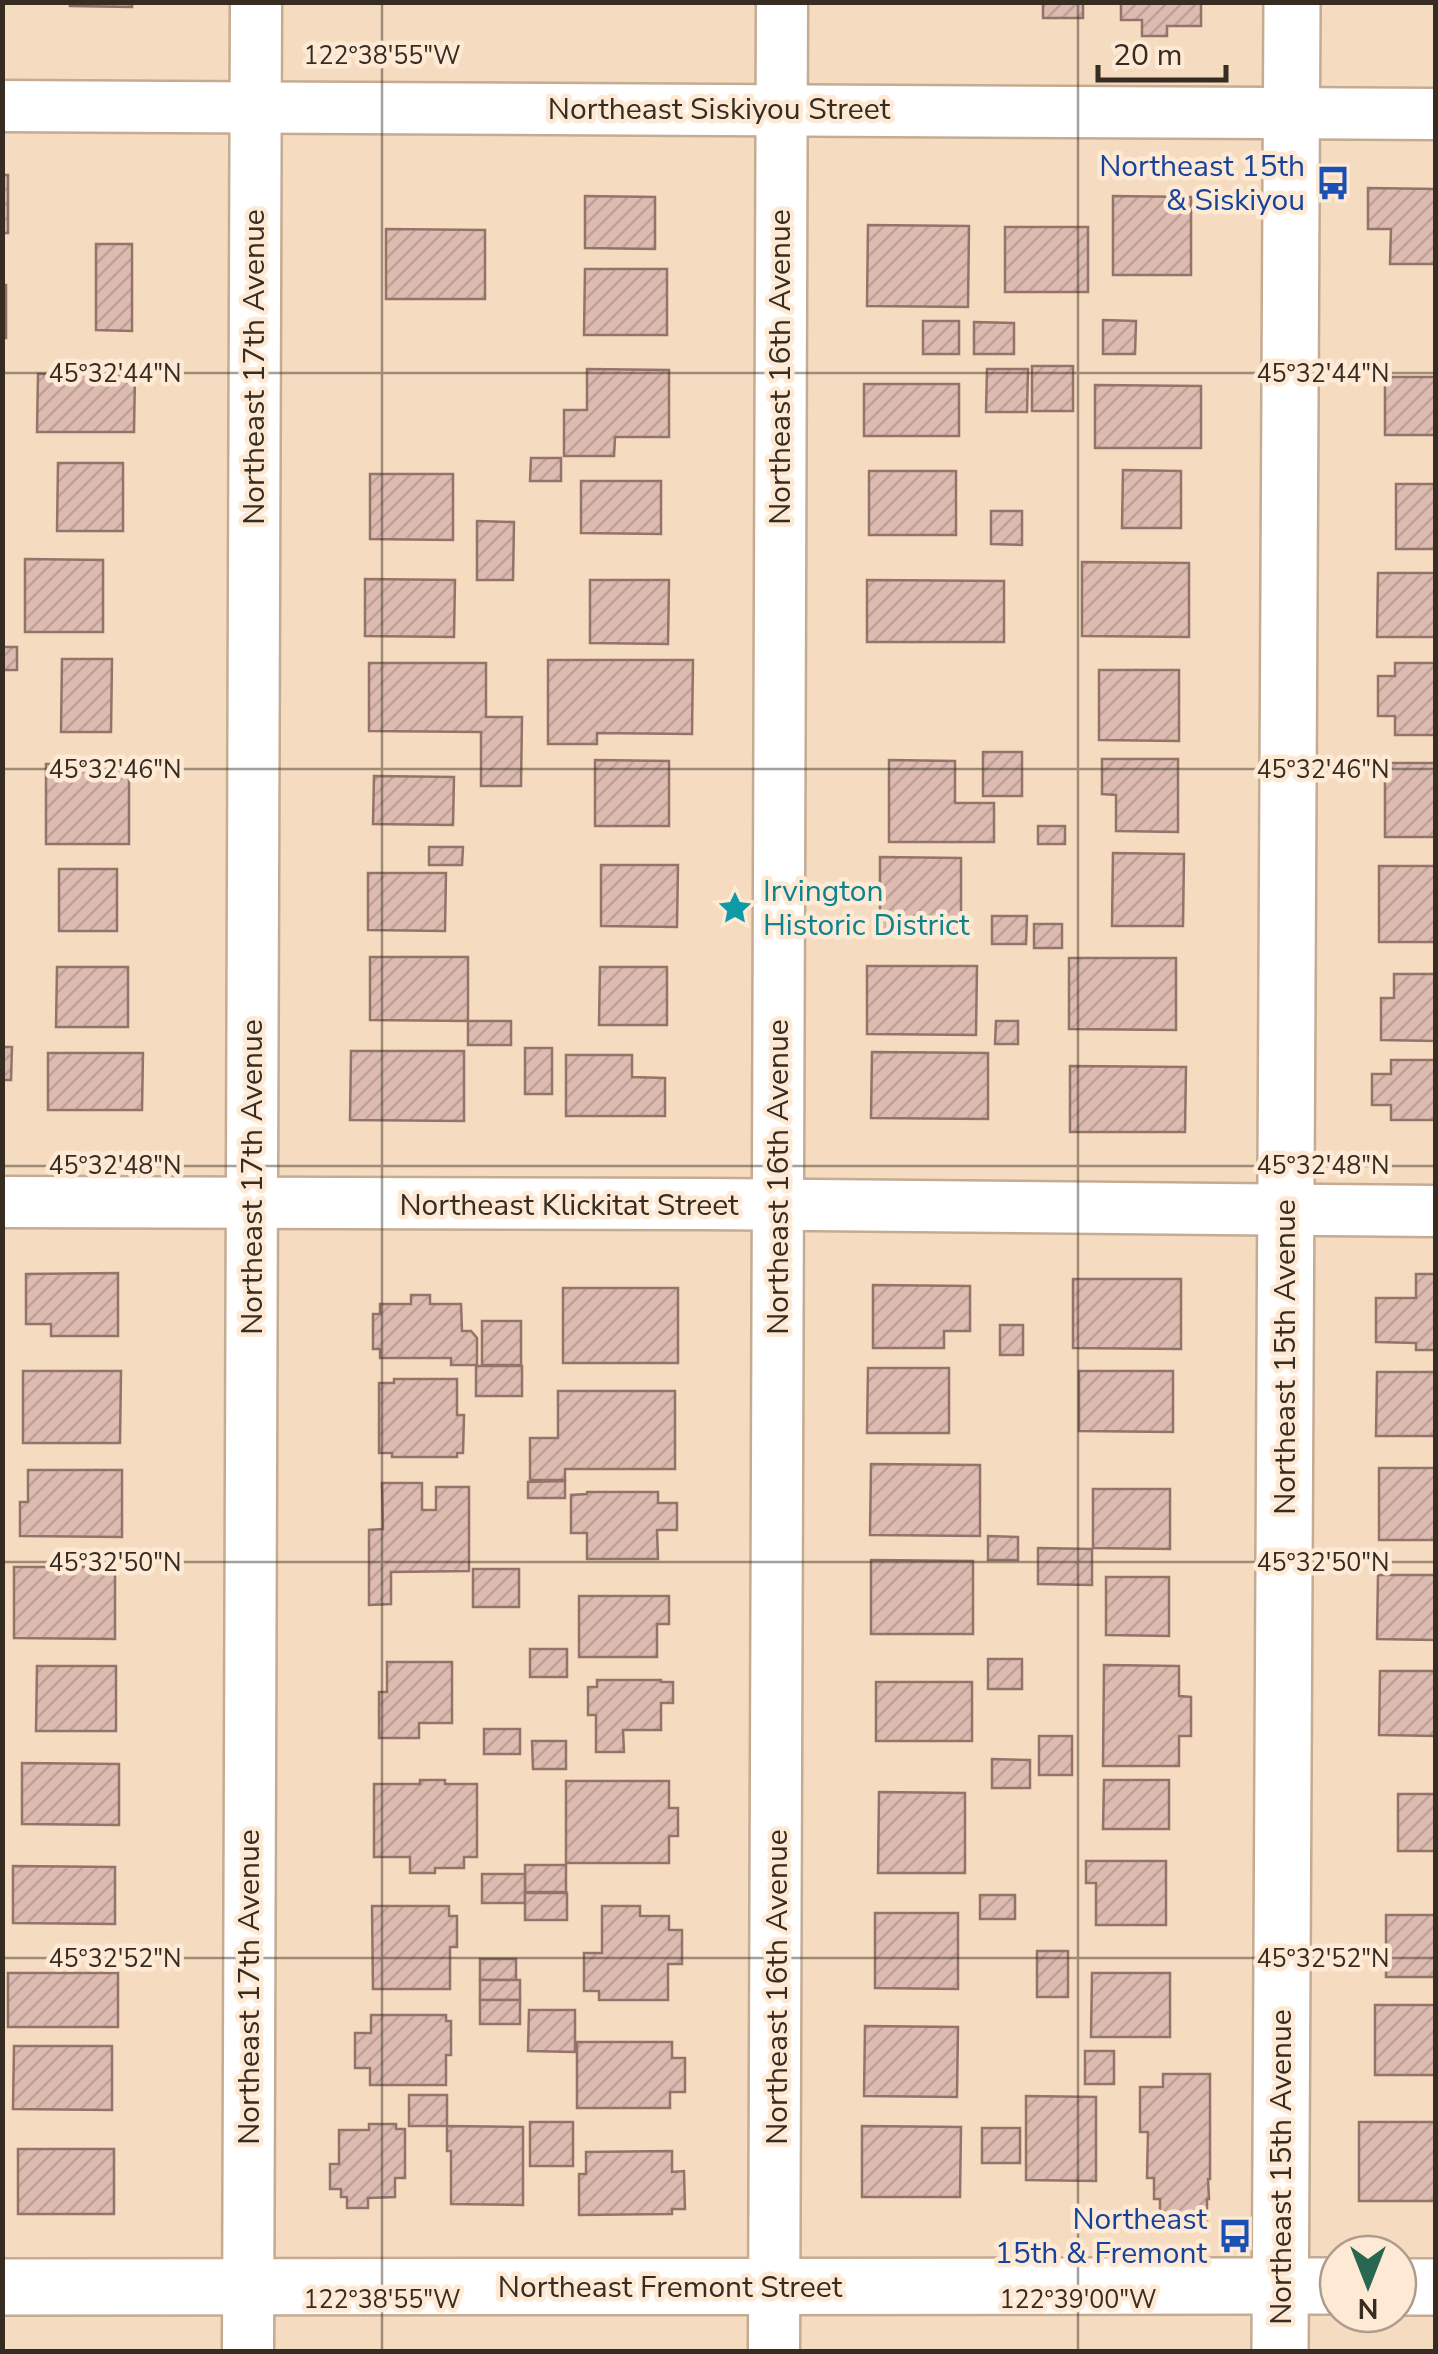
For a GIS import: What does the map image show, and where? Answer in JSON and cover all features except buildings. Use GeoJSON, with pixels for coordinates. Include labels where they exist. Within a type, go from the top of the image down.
{"type":"FeatureCollection","features":[{"type":"Feature","properties":{"kind":"street","name":"Northeast 17th Avenue"},"geometry":{"type":"LineString","coordinates":[[248,2352],[256,2]]}},
{"type":"Feature","properties":{"kind":"street","name":"Northeast 16th Avenue"},"geometry":{"type":"LineString","coordinates":[[774,2352],[782,2]]}},
{"type":"Feature","properties":{"kind":"street","name":"Northeast 15th Avenue"},"geometry":{"type":"LineString","coordinates":[[1280,2352],[1292,2]]}},
{"type":"Feature","properties":{"kind":"street","name":"Northeast Siskiyou Street"},"geometry":{"type":"LineString","coordinates":[[2,106],[1436,114]]}},
{"type":"Feature","properties":{"kind":"street","name":"Northeast Klickitat Street"},"geometry":{"type":"LineString","coordinates":[[2,1202],[1436,1212]]}},
{"type":"Feature","properties":{"kind":"street","name":"Northeast Fremont Street"},"geometry":{"type":"LineString","coordinates":[[2,2288],[1318,2286]]}},
{"type":"Feature","properties":{"kind":"place","name":"Northeast 15th & Siskiyou"},"geometry":{"type":"Point","coordinates":[1333,183]}},
{"type":"Feature","properties":{"kind":"place","name":"Irvington Historic District"},"geometry":{"type":"Point","coordinates":[735,908]}},
{"type":"Feature","properties":{"kind":"place","name":"Northeast 15th & Fremont"},"geometry":{"type":"Point","coordinates":[1235,2236]}}]}
